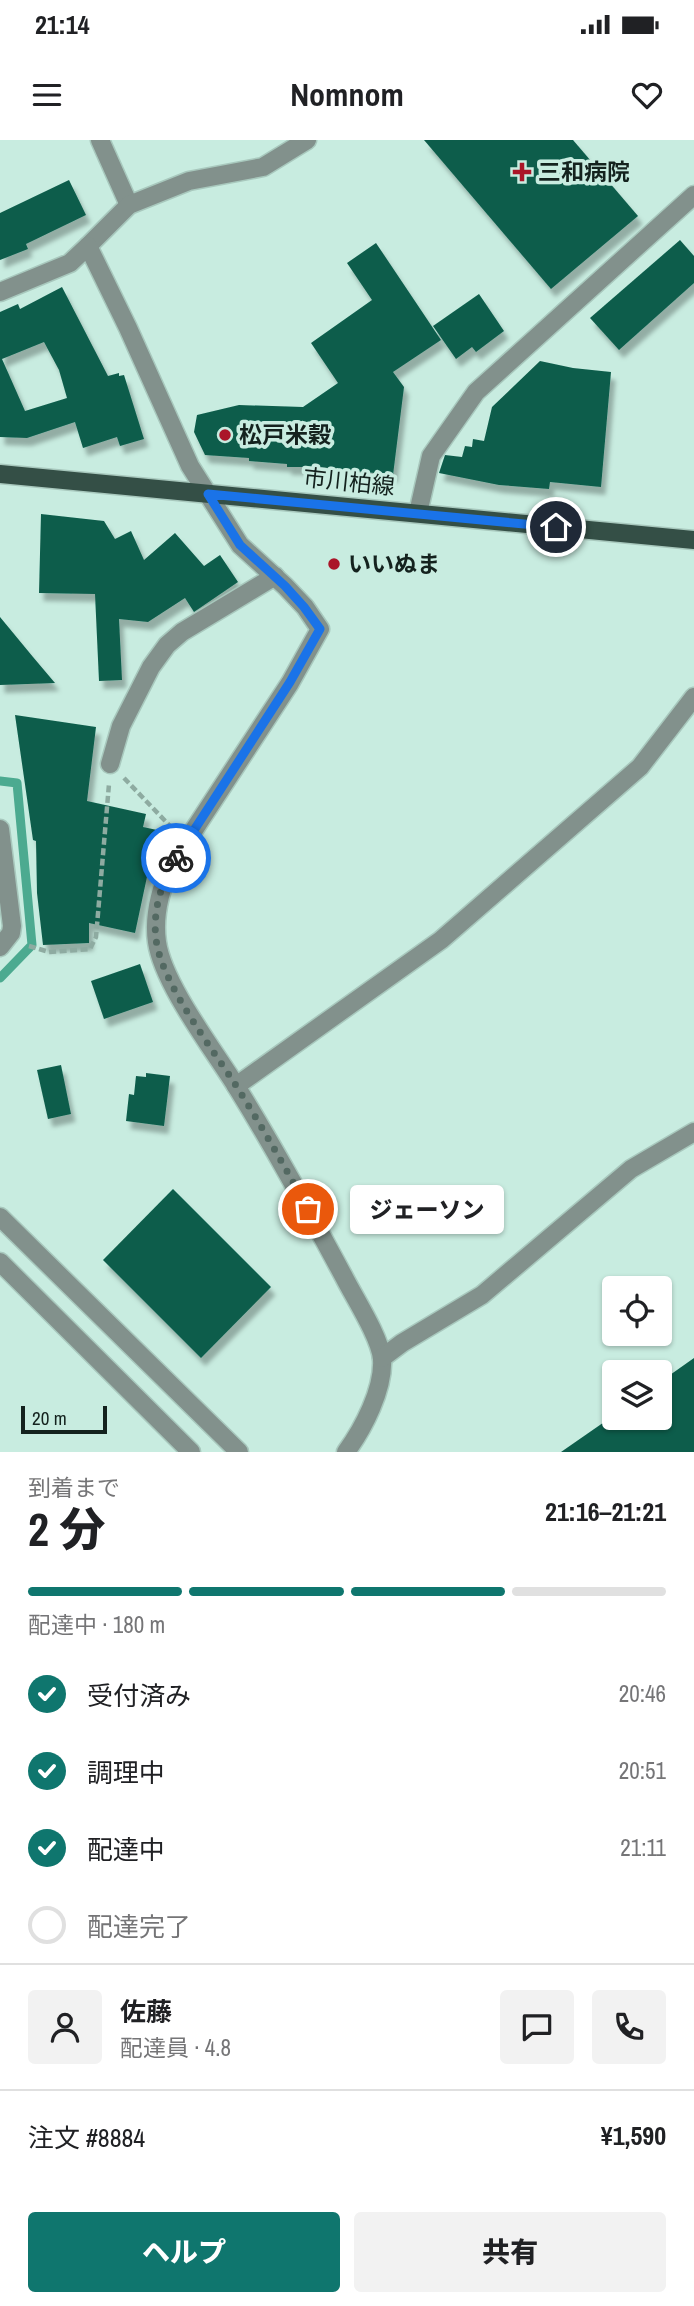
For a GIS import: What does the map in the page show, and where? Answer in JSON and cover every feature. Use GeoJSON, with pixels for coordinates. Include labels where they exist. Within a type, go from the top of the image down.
{"type":"FeatureCollection","features":[{"type":"Feature","properties":{"kind":"main road","name":"市川柏線"},"geometry":{"type":"LineString","coordinates":[[0,474],[694,540]]}},
{"type":"Feature","properties":{"kind":"street"},"geometry":{"type":"LineString","coordinates":[[100,140],[129,205]]}},
{"type":"Feature","properties":{"kind":"street"},"geometry":{"type":"LineString","coordinates":[[0,292],[70,263],[129,205],[189,181],[263,166],[307,140]]}},
{"type":"Feature","properties":{"kind":"street"},"geometry":{"type":"LineString","coordinates":[[418,513],[431,456],[476,392],[694,195]]}},
{"type":"Feature","properties":{"kind":"street"},"geometry":{"type":"LineString","coordinates":[[88,246],[190,466],[240,545],[275,576],[320,629],[290,682],[172,865],[162,887],[156,916],[157,945],[182,1002],[236,1086],[301,1197],[372,1330],[382,1358],[377,1389],[361,1431],[346,1452]]}},
{"type":"Feature","properties":{"kind":"street"},"geometry":{"type":"LineString","coordinates":[[110,764],[121,726],[151,667],[167,645],[182,632],[275,576]]}},
{"type":"Feature","properties":{"kind":"street"},"geometry":{"type":"LineString","coordinates":[[236,1086],[441,940],[640,766],[694,696]]}},
{"type":"Feature","properties":{"kind":"street"},"geometry":{"type":"LineString","coordinates":[[0,829],[12,926],[11,933],[0,947]]}},
{"type":"Feature","properties":{"kind":"street"},"geometry":{"type":"LineString","coordinates":[[382,1358],[482,1295],[631,1169],[694,1132]]}},
{"type":"Feature","properties":{"kind":"street"},"geometry":{"type":"LineString","coordinates":[[0,1217],[239,1452]]}},
{"type":"Feature","properties":{"kind":"street"},"geometry":{"type":"LineString","coordinates":[[0,1262],[191,1452]]}},
{"type":"Feature","properties":{"kind":"path"},"geometry":{"type":"LineString","coordinates":[[110,764],[186,843]]}},
{"type":"Feature","properties":{"kind":"path"},"geometry":{"type":"LineString","coordinates":[[42,952],[90,949],[96,937],[110,764]]}},
{"type":"Feature","properties":{"kind":"building"},"geometry":{"type":"Polygon","coordinates":[[[424,140],[573,140],[638,216],[551,289],[424,140]]]}},
{"type":"Feature","properties":{"kind":"building"},"geometry":{"type":"Polygon","coordinates":[[[69,180],[86,215],[26,244],[28,249],[0,260],[0,213],[69,180]]]}},
{"type":"Feature","properties":{"kind":"building"},"geometry":{"type":"Polygon","coordinates":[[[680,240],[694,256],[694,283],[619,350],[590,318],[680,240]]]}},
{"type":"Feature","properties":{"kind":"building"},"geometry":{"type":"Polygon","coordinates":[[[376,243],[441,340],[393,372],[404,387],[393,475],[319,467],[287,467],[287,464],[249,461],[249,458],[205,455],[194,432],[197,415],[239,405],[303,407],[338,383],[311,343],[372,300],[347,263],[376,243]]]}},
{"type":"Feature","properties":{"kind":"building"},"geometry":{"type":"Polygon","coordinates":[[[62,287],[108,376],[119,373],[119,376],[124,375],[144,439],[120,446],[117,437],[83,448],[75,422],[27,438],[0,437],[0,312],[18,304],[20,309],[62,287]],[[44,342],[2,359],[25,411],[67,398],[59,370],[44,342]]]}},
{"type":"Feature","properties":{"kind":"building"},"geometry":{"type":"Polygon","coordinates":[[[479,294],[504,331],[476,352],[472,347],[456,359],[433,326],[479,294]]]}},
{"type":"Feature","properties":{"kind":"building"},"geometry":{"type":"Polygon","coordinates":[[[540,361],[611,372],[601,487],[550,482],[549,489],[499,485],[439,473],[445,455],[462,457],[465,446],[472,447],[473,439],[484,441],[492,407],[540,361]]]}},
{"type":"Feature","properties":{"kind":"building"},"geometry":{"type":"Polygon","coordinates":[[[41,514],[104,521],[115,539],[131,531],[144,560],[175,533],[204,566],[220,555],[238,582],[194,612],[185,598],[148,622],[119,619],[122,680],[99,681],[95,594],[39,593],[41,514]]]}},
{"type":"Feature","properties":{"kind":"building"},"geometry":{"type":"Polygon","coordinates":[[[0,617],[33,657],[55,683],[0,685],[0,617]]]}},
{"type":"Feature","properties":{"kind":"building"},"geometry":{"type":"Polygon","coordinates":[[[15,715],[96,727],[87,801],[146,814],[143,827],[157,830],[135,933],[89,923],[89,943],[43,945],[37,893],[36,841],[33,840],[15,715]]]}},
{"type":"Feature","properties":{"kind":"building"},"geometry":{"type":"Polygon","coordinates":[[[140,964],[153,1002],[104,1019],[91,981],[140,964]]]}},
{"type":"Feature","properties":{"kind":"building"},"geometry":{"type":"Polygon","coordinates":[[[61,1065],[71,1114],[48,1119],[37,1070],[61,1065]]]}},
{"type":"Feature","properties":{"kind":"building"},"geometry":{"type":"Polygon","coordinates":[[[146,1073],[170,1076],[164,1126],[126,1121],[129,1094],[134,1095],[136,1076],[146,1077],[146,1073]]]}},
{"type":"Feature","properties":{"kind":"building"},"geometry":{"type":"Polygon","coordinates":[[[173,1189],[271,1287],[201,1358],[103,1260],[173,1189]]]}},
{"type":"Feature","properties":{"kind":"building"},"geometry":{"type":"Polygon","coordinates":[[[694,1358],[694,1452],[561,1452],[602,1424],[602,1430],[672,1430],[672,1374],[694,1358]]]}},
{"type":"Feature","properties":{"kind":"waterway"},"geometry":{"type":"LineString","coordinates":[[0,781],[17,783],[32,945],[0,978]]}},
{"type":"Feature","properties":{"kind":"way so far"},"geometry":{"type":"LineString","coordinates":[[176,858],[162,887],[156,916],[157,945],[182,1002],[236,1086],[308,1209]]}},
{"type":"Feature","properties":{"kind":"place","name":"三和病院"},"geometry":{"type":"Point","coordinates":[522,172]}},
{"type":"Feature","properties":{"kind":"place","name":"松戸米穀"},"geometry":{"type":"Point","coordinates":[225,435]}},
{"type":"Feature","properties":{"kind":"place","name":"いいぬま"},"geometry":{"type":"Point","coordinates":[334,564]}},
{"type":"Feature","properties":{"kind":"place","name":"ジェーソン"},"geometry":{"type":"Point","coordinates":[308,1209]}},
{"type":"Feature","properties":{"kind":"route"},"geometry":{"type":"LineString","coordinates":[[176,858],[290,682],[320,629],[285,586],[240,545],[208,494],[556,527]]}}]}
